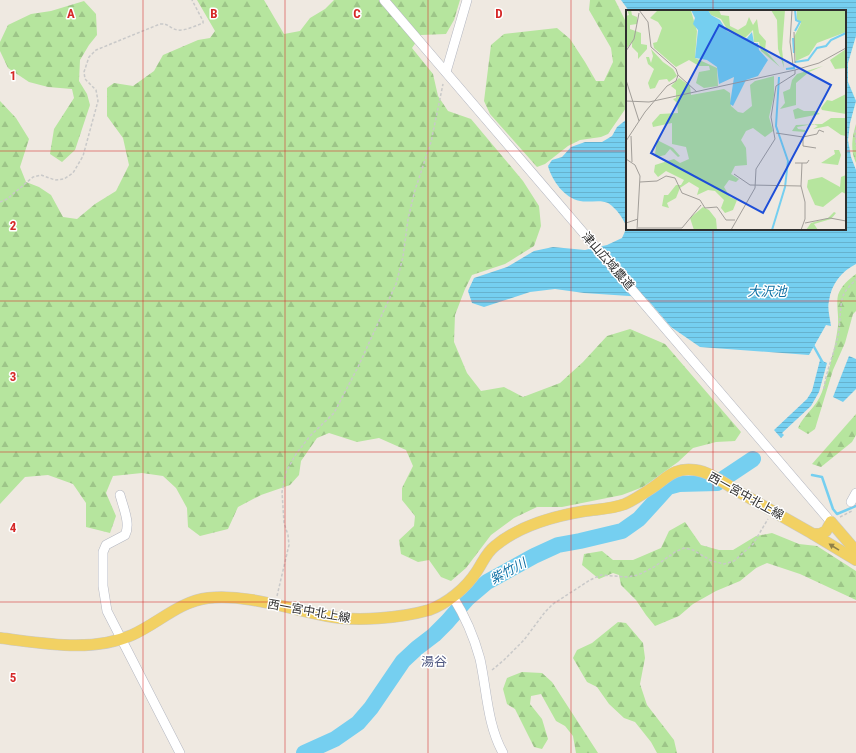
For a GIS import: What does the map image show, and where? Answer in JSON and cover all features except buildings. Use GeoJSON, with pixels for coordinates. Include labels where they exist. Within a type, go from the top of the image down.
{"type":"FeatureCollection","features":[{"type":"Feature","properties":{"kind":"main road","name":"西一宮中北上線"},"geometry":{"type":"LineString","coordinates":[[0,638],[39,643],[85,645],[106,644],[140,631],[189,603],[207,598],[230,598],[275,604],[328,617],[343,619],[381,618],[429,610],[455,601],[483,559],[494,546],[507,537],[522,529],[549,519],[586,511],[611,508],[626,503],[654,487],[666,477],[680,470],[696,470],[720,480],[856,560]]}},
{"type":"Feature","properties":{"kind":"main road"},"geometry":{"type":"LineString","coordinates":[[813,534],[820,534],[826,531],[831,522],[856,551]]}},
{"type":"Feature","properties":{"kind":"street","name":"津山広域農道"},"geometry":{"type":"LineString","coordinates":[[384,0],[831,522]]}},
{"type":"Feature","properties":{"kind":"street"},"geometry":{"type":"LineString","coordinates":[[446,72],[467,0]]}},
{"type":"Feature","properties":{"kind":"street"},"geometry":{"type":"LineString","coordinates":[[853,506],[856,493]]}},
{"type":"Feature","properties":{"kind":"street"},"geometry":{"type":"LineString","coordinates":[[120,495],[128,525],[127,532],[125,535],[106,544],[103,552],[104,598],[108,611],[121,639],[180,753]]}},
{"type":"Feature","properties":{"kind":"street"},"geometry":{"type":"LineString","coordinates":[[455,601],[464,615],[475,642],[483,674],[493,731],[503,753]]}},
{"type":"Feature","properties":{"kind":"path"},"geometry":{"type":"LineString","coordinates":[[0,202],[8,199],[33,177],[41,175],[55,180],[64,179],[73,173],[83,156],[98,101],[96,90],[85,79],[84,72],[89,57],[96,50],[160,24],[166,23],[177,30],[184,30],[203,23],[192,0]]}},
{"type":"Feature","properties":{"kind":"path"},"geometry":{"type":"LineString","coordinates":[[275,604],[289,545],[288,535],[284,523],[282,492],[286,472],[305,442],[334,413],[358,367],[396,284],[403,257],[408,219],[415,190],[430,142],[446,72]]}},
{"type":"Feature","properties":{"kind":"path"},"geometry":{"type":"LineString","coordinates":[[856,130],[856,146]]}},
{"type":"Feature","properties":{"kind":"path"},"geometry":{"type":"LineString","coordinates":[[824,389],[838,336],[841,320],[840,308],[843,294],[856,279]]}},
{"type":"Feature","properties":{"kind":"path"},"geometry":{"type":"LineString","coordinates":[[831,522],[853,506]]}},
{"type":"Feature","properties":{"kind":"path"},"geometry":{"type":"LineString","coordinates":[[483,674],[494,669],[524,640],[545,612],[553,604],[590,580],[601,575],[622,577],[638,575],[684,548],[693,550],[712,561],[724,564],[734,561],[753,544],[773,511]]}},
{"type":"Feature","properties":{"kind":"green space"},"geometry":{"type":"Polygon","coordinates":[[[197,0],[264,0],[284,34],[300,31],[310,18],[325,9],[334,0],[460,0],[454,20],[446,34],[421,35],[412,48],[433,74],[438,96],[448,111],[471,119],[523,181],[539,206],[541,226],[534,246],[505,264],[472,275],[455,315],[454,342],[467,373],[481,391],[504,387],[523,397],[560,383],[583,362],[607,336],[630,329],[665,344],[741,432],[735,441],[716,442],[693,448],[678,462],[643,487],[622,495],[562,507],[537,507],[514,518],[491,535],[466,568],[451,581],[441,577],[429,560],[418,562],[401,554],[399,540],[414,526],[415,516],[402,500],[402,488],[413,466],[406,450],[379,438],[357,442],[329,433],[317,438],[301,461],[299,475],[290,485],[261,495],[238,507],[228,529],[200,536],[188,527],[187,508],[176,488],[163,476],[142,473],[113,476],[106,493],[116,516],[110,533],[86,527],[86,503],[73,484],[48,475],[25,477],[0,504],[0,101],[16,118],[29,139],[20,167],[26,182],[39,187],[51,195],[63,217],[77,219],[95,204],[116,191],[129,165],[123,138],[107,116],[107,88],[114,83],[133,86],[154,71],[163,55],[198,40],[210,38],[215,31],[197,0]]]}},
{"type":"Feature","properties":{"kind":"green space"},"geometry":{"type":"Polygon","coordinates":[[[590,0],[615,0],[626,22],[626,108],[608,134],[601,137],[580,140],[568,146],[545,164],[537,167],[490,114],[484,101],[491,45],[504,34],[557,28],[570,39],[596,81],[604,81],[613,62],[611,48],[589,10],[590,0]]]}},
{"type":"Feature","properties":{"kind":"green space"},"geometry":{"type":"Polygon","coordinates":[[[84,1],[96,14],[97,35],[80,60],[79,81],[87,94],[90,105],[75,150],[62,162],[50,154],[54,129],[74,98],[72,89],[48,87],[29,82],[8,68],[0,51],[0,42],[8,25],[31,14],[51,11],[84,1]]]}},
{"type":"Feature","properties":{"kind":"green space"},"geometry":{"type":"Polygon","coordinates":[[[856,124],[856,163],[852,144],[856,124]]]}},
{"type":"Feature","properties":{"kind":"green space"},"geometry":{"type":"Polygon","coordinates":[[[856,274],[856,311],[853,314],[845,343],[833,370],[815,429],[808,434],[798,428],[803,419],[817,402],[822,392],[832,359],[837,334],[838,295],[848,280],[856,274]]]}},
{"type":"Feature","properties":{"kind":"green space"},"geometry":{"type":"Polygon","coordinates":[[[856,414],[856,435],[852,442],[821,467],[812,464],[856,414]]]}},
{"type":"Feature","properties":{"kind":"green space"},"geometry":{"type":"Polygon","coordinates":[[[685,522],[701,545],[719,550],[733,550],[756,536],[772,533],[799,544],[817,546],[856,571],[856,600],[800,574],[767,563],[756,568],[740,581],[716,591],[693,604],[679,616],[655,626],[636,600],[621,585],[619,575],[613,573],[599,579],[582,565],[584,554],[602,551],[613,560],[633,560],[661,548],[669,531],[685,522]]]}},
{"type":"Feature","properties":{"kind":"green space"},"geometry":{"type":"Polygon","coordinates":[[[618,622],[626,623],[643,643],[645,658],[640,684],[647,705],[674,740],[677,753],[657,753],[651,742],[635,722],[624,718],[609,704],[597,687],[587,682],[573,658],[577,650],[592,643],[618,622]]]}},
{"type":"Feature","properties":{"kind":"green space"},"geometry":{"type":"Polygon","coordinates":[[[522,672],[542,673],[552,682],[598,753],[576,753],[573,736],[565,726],[556,721],[541,694],[531,696],[530,704],[542,719],[548,739],[542,749],[534,747],[515,709],[507,704],[503,689],[507,678],[522,672]]]}},
{"type":"Feature","properties":{"kind":"water","name":"大沢池"},"geometry":{"type":"Polygon","coordinates":[[[621,0],[856,0],[856,36],[848,63],[848,82],[856,101],[850,123],[848,140],[851,157],[856,170],[856,264],[842,274],[832,289],[828,304],[831,326],[826,325],[809,355],[700,347],[671,327],[644,297],[584,293],[555,289],[530,292],[484,307],[472,303],[468,291],[474,278],[507,267],[534,251],[553,247],[585,250],[607,245],[622,238],[626,229],[846,230],[846,10],[628,10],[621,0]]]}},
{"type":"Feature","properties":{"kind":"water"},"geometry":{"type":"Polygon","coordinates":[[[626,120],[626,225],[619,214],[608,203],[602,201],[580,201],[569,196],[560,188],[552,177],[548,166],[552,160],[562,157],[571,147],[585,142],[602,142],[612,136],[617,127],[626,120]]]}},
{"type":"Feature","properties":{"kind":"water"},"geometry":{"type":"Polygon","coordinates":[[[849,356],[856,359],[856,389],[843,402],[833,397],[849,356]]]}},
{"type":"Feature","properties":{"kind":"water"},"geometry":{"type":"Polygon","coordinates":[[[820,360],[827,363],[819,392],[811,406],[782,433],[784,435],[781,438],[774,430],[807,399],[812,391],[820,360]]]}},
{"type":"Feature","properties":{"kind":"waterway"},"geometry":{"type":"LineString","coordinates":[[813,345],[823,363]]}},
{"type":"Feature","properties":{"kind":"waterway","name":"紫竹川"},"geometry":{"type":"LineString","coordinates":[[304,753],[335,739],[358,723],[371,708],[403,661],[434,635],[467,599],[487,582],[534,556],[558,545],[622,531],[639,519],[668,487],[679,484],[717,483],[753,459]]}},
{"type":"Feature","properties":{"kind":"waterway"},"geometry":{"type":"LineString","coordinates":[[812,475],[822,477],[833,509],[837,514],[856,506]]}},
{"type":"Feature","properties":{"kind":"district","name":"湯谷"},"geometry":{"type":"Point","coordinates":[434,661]}}]}
